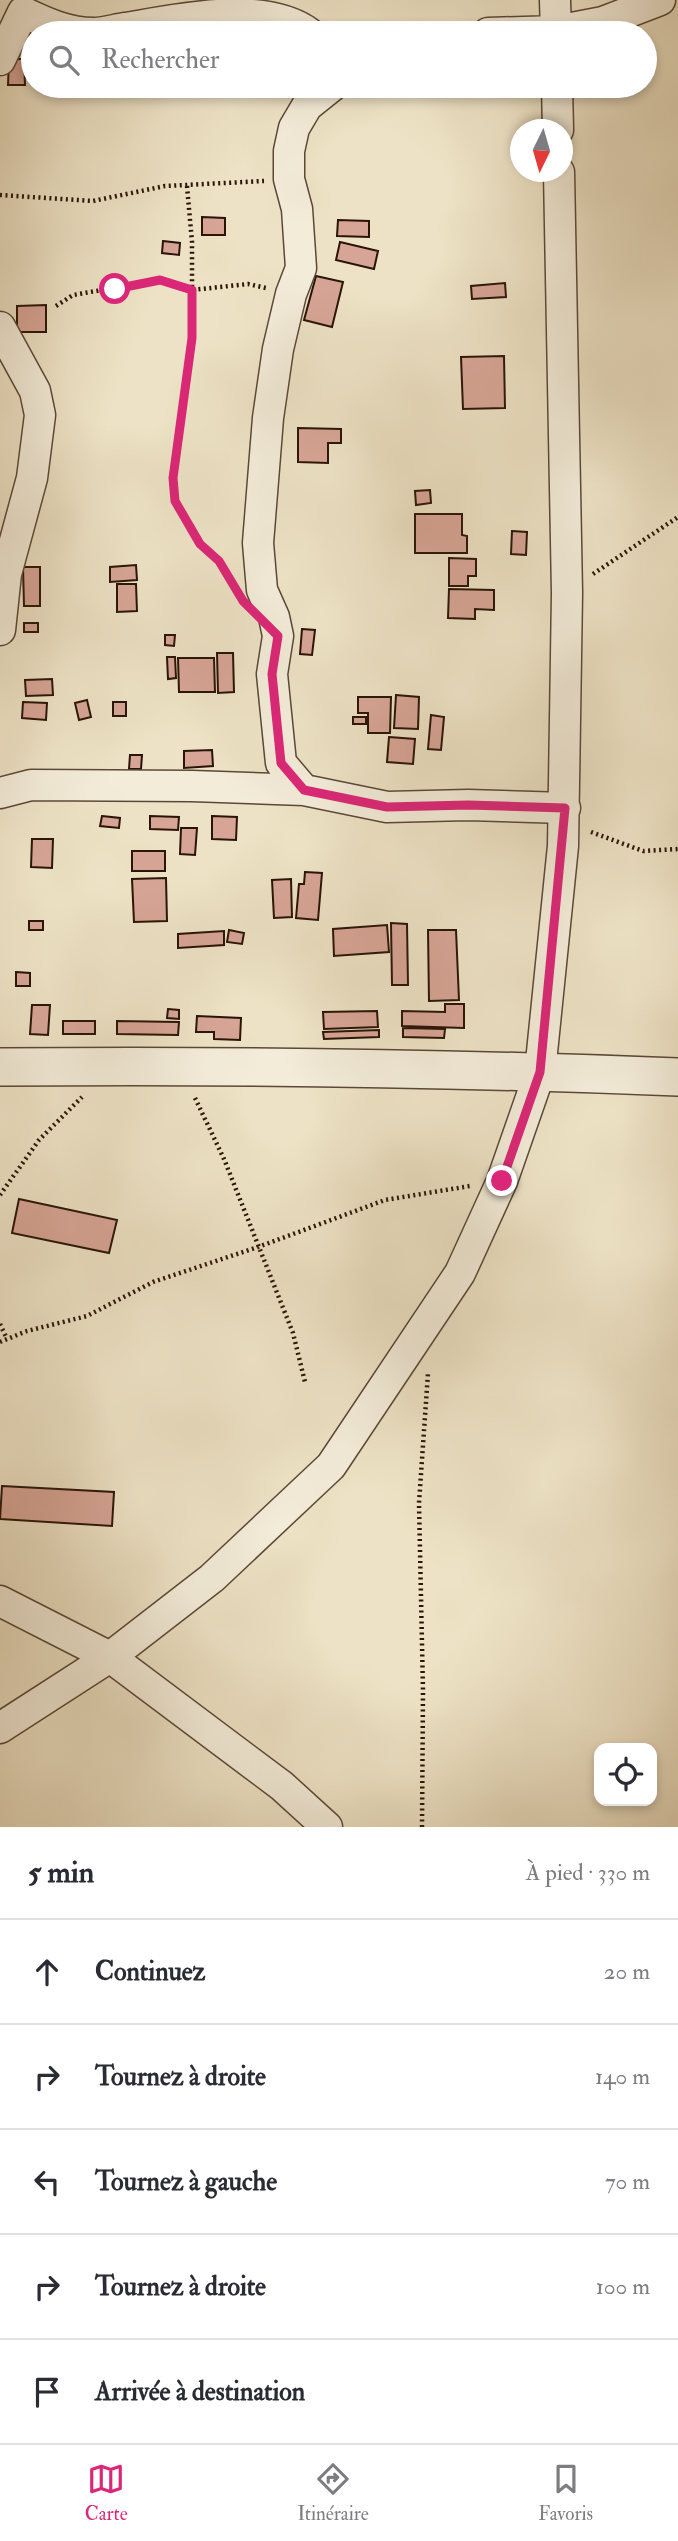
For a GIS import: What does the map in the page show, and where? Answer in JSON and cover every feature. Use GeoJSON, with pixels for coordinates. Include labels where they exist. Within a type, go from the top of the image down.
{"type":"FeatureCollection","features":[{"type":"Feature","properties":{"kind":"street"},"geometry":{"type":"LineString","coordinates":[[555,0],[556,21]]}},
{"type":"Feature","properties":{"kind":"street"},"geometry":{"type":"LineString","coordinates":[[606,21],[660,0]]}},
{"type":"Feature","properties":{"kind":"street"},"geometry":{"type":"LineString","coordinates":[[0,60],[23,12],[43,21]]}},
{"type":"Feature","properties":{"kind":"street"},"geometry":{"type":"LineString","coordinates":[[180,21],[237,13],[270,15],[287,21]]}},
{"type":"Feature","properties":{"kind":"street"},"geometry":{"type":"LineString","coordinates":[[304,790],[281,763],[272,674],[278,636],[274,617],[262,590],[258,543],[271,395],[278,349],[291,294],[301,268],[297,209],[289,179],[289,151],[294,128],[307,106],[317,98]]}},
{"type":"Feature","properties":{"kind":"street"},"geometry":{"type":"LineString","coordinates":[[557,98],[558,119]]}},
{"type":"Feature","properties":{"kind":"street"},"geometry":{"type":"LineString","coordinates":[[0,1728],[110,1657],[212,1578],[331,1466],[460,1273],[502,1181],[540,1072],[563,846],[567,593],[559,182]]}},
{"type":"Feature","properties":{"kind":"street"},"geometry":{"type":"LineString","coordinates":[[0,327],[35,391],[40,415],[32,478],[6,574],[0,630]]}},
{"type":"Feature","properties":{"kind":"street"},"geometry":{"type":"LineString","coordinates":[[0,793],[31,785],[192,786],[304,790],[387,807],[468,805],[565,808]]}},
{"type":"Feature","properties":{"kind":"street"},"geometry":{"type":"LineString","coordinates":[[0,1067],[180,1065],[678,1077]]}},
{"type":"Feature","properties":{"kind":"street"},"geometry":{"type":"LineString","coordinates":[[0,1601],[110,1657],[282,1786],[327,1827]]}},
{"type":"Feature","properties":{"kind":"path"},"geometry":{"type":"LineString","coordinates":[[0,195],[93,201],[164,186],[289,179]]}},
{"type":"Feature","properties":{"kind":"path"},"geometry":{"type":"LineString","coordinates":[[187,186],[192,242],[192,338],[173,478],[175,501],[200,544],[219,561],[237,591]]}},
{"type":"Feature","properties":{"kind":"path"},"geometry":{"type":"LineString","coordinates":[[55,306],[74,295],[160,280],[192,290],[248,284],[291,294]]}},
{"type":"Feature","properties":{"kind":"path"},"geometry":{"type":"LineString","coordinates":[[567,593],[678,517]]}},
{"type":"Feature","properties":{"kind":"path"},"geometry":{"type":"LineString","coordinates":[[563,846],[589,831],[643,851],[678,849]]}},
{"type":"Feature","properties":{"kind":"path"},"geometry":{"type":"LineString","coordinates":[[180,1065],[224,1159],[293,1333],[305,1382]]}},
{"type":"Feature","properties":{"kind":"path"},"geometry":{"type":"LineString","coordinates":[[0,1195],[39,1140],[112,1066]]}},
{"type":"Feature","properties":{"kind":"path"},"geometry":{"type":"LineString","coordinates":[[0,1342],[27,1331],[87,1316],[153,1282],[385,1200],[502,1181]]}},
{"type":"Feature","properties":{"kind":"path"},"geometry":{"type":"LineString","coordinates":[[0,1324],[7,1339]]}},
{"type":"Feature","properties":{"kind":"path"},"geometry":{"type":"LineString","coordinates":[[422,1827],[423,1691],[419,1503],[429,1368]]}},
{"type":"Feature","properties":{"kind":"building"},"geometry":{"type":"Polygon","coordinates":[[[9,59],[21,59],[21,85],[8,85],[9,59]]]}},
{"type":"Feature","properties":{"kind":"building"},"geometry":{"type":"Polygon","coordinates":[[[202,217],[225,218],[225,235],[202,235],[202,217]]]}},
{"type":"Feature","properties":{"kind":"building"},"geometry":{"type":"Polygon","coordinates":[[[338,220],[369,221],[369,237],[337,236],[338,220]]]}},
{"type":"Feature","properties":{"kind":"building"},"geometry":{"type":"Polygon","coordinates":[[[163,241],[180,243],[179,255],[162,253],[163,241]]]}},
{"type":"Feature","properties":{"kind":"building"},"geometry":{"type":"Polygon","coordinates":[[[340,242],[378,251],[374,269],[336,260],[340,242]]]}},
{"type":"Feature","properties":{"kind":"building"},"geometry":{"type":"Polygon","coordinates":[[[316,276],[343,282],[332,327],[304,320],[316,276]]]}},
{"type":"Feature","properties":{"kind":"building"},"geometry":{"type":"Polygon","coordinates":[[[505,283],[506,297],[472,299],[471,286],[505,283]]]}},
{"type":"Feature","properties":{"kind":"building"},"geometry":{"type":"Polygon","coordinates":[[[46,305],[46,332],[17,332],[17,306],[46,305]]]}},
{"type":"Feature","properties":{"kind":"building"},"geometry":{"type":"Polygon","coordinates":[[[504,356],[505,408],[463,409],[461,357],[504,356]]]}},
{"type":"Feature","properties":{"kind":"building"},"geometry":{"type":"Polygon","coordinates":[[[298,428],[341,429],[341,443],[328,443],[328,463],[298,462],[298,428]]]}},
{"type":"Feature","properties":{"kind":"building"},"geometry":{"type":"Polygon","coordinates":[[[430,490],[431,503],[416,505],[415,491],[430,490]]]}},
{"type":"Feature","properties":{"kind":"building"},"geometry":{"type":"Polygon","coordinates":[[[415,514],[462,514],[462,535],[467,536],[467,553],[415,553],[415,514]]]}},
{"type":"Feature","properties":{"kind":"building"},"geometry":{"type":"Polygon","coordinates":[[[512,531],[527,532],[526,555],[511,554],[512,531]]]}},
{"type":"Feature","properties":{"kind":"building"},"geometry":{"type":"Polygon","coordinates":[[[449,558],[476,559],[476,576],[468,576],[468,586],[449,586],[449,558]]]}},
{"type":"Feature","properties":{"kind":"building"},"geometry":{"type":"Polygon","coordinates":[[[136,565],[137,580],[110,582],[110,567],[136,565]]]}},
{"type":"Feature","properties":{"kind":"building"},"geometry":{"type":"Polygon","coordinates":[[[23,567],[40,567],[40,606],[24,606],[23,567]]]}},
{"type":"Feature","properties":{"kind":"building"},"geometry":{"type":"Polygon","coordinates":[[[117,584],[136,584],[137,611],[117,612],[117,584]]]}},
{"type":"Feature","properties":{"kind":"building"},"geometry":{"type":"Polygon","coordinates":[[[449,589],[494,590],[494,610],[475,609],[475,619],[448,618],[449,589]]]}},
{"type":"Feature","properties":{"kind":"building"},"geometry":{"type":"Polygon","coordinates":[[[24,623],[38,623],[38,632],[24,632],[24,623]]]}},
{"type":"Feature","properties":{"kind":"building"},"geometry":{"type":"Polygon","coordinates":[[[302,629],[315,630],[312,655],[300,654],[302,629]]]}},
{"type":"Feature","properties":{"kind":"building"},"geometry":{"type":"Polygon","coordinates":[[[165,635],[175,635],[174,646],[165,645],[165,635]]]}},
{"type":"Feature","properties":{"kind":"building"},"geometry":{"type":"Polygon","coordinates":[[[217,653],[233,653],[234,692],[218,693],[217,653]]]}},
{"type":"Feature","properties":{"kind":"building"},"geometry":{"type":"Polygon","coordinates":[[[167,657],[175,657],[176,678],[168,679],[167,657]]]}},
{"type":"Feature","properties":{"kind":"building"},"geometry":{"type":"Polygon","coordinates":[[[178,658],[214,658],[215,692],[179,692],[178,658]]]}},
{"type":"Feature","properties":{"kind":"building"},"geometry":{"type":"Polygon","coordinates":[[[52,679],[53,695],[26,696],[25,680],[52,679]]]}},
{"type":"Feature","properties":{"kind":"building"},"geometry":{"type":"Polygon","coordinates":[[[396,695],[419,697],[418,729],[394,728],[396,695]]]}},
{"type":"Feature","properties":{"kind":"building"},"geometry":{"type":"Polygon","coordinates":[[[358,697],[391,697],[390,733],[368,733],[368,713],[358,713],[358,697]]]}},
{"type":"Feature","properties":{"kind":"building"},"geometry":{"type":"Polygon","coordinates":[[[87,700],[91,717],[79,720],[75,703],[87,700]]]}},
{"type":"Feature","properties":{"kind":"building"},"geometry":{"type":"Polygon","coordinates":[[[23,702],[47,703],[46,720],[22,718],[23,702]]]}},
{"type":"Feature","properties":{"kind":"building"},"geometry":{"type":"Polygon","coordinates":[[[113,702],[126,702],[126,716],[113,716],[113,702]]]}},
{"type":"Feature","properties":{"kind":"building"},"geometry":{"type":"Polygon","coordinates":[[[431,715],[444,717],[441,750],[428,749],[431,715]]]}},
{"type":"Feature","properties":{"kind":"building"},"geometry":{"type":"Polygon","coordinates":[[[353,717],[366,717],[366,724],[353,724],[353,717]]]}},
{"type":"Feature","properties":{"kind":"building"},"geometry":{"type":"Polygon","coordinates":[[[389,737],[415,739],[413,764],[387,762],[389,737]]]}},
{"type":"Feature","properties":{"kind":"building"},"geometry":{"type":"Polygon","coordinates":[[[212,750],[213,766],[184,768],[184,751],[212,750]]]}},
{"type":"Feature","properties":{"kind":"building"},"geometry":{"type":"Polygon","coordinates":[[[130,755],[142,755],[141,769],[129,769],[130,755]]]}},
{"type":"Feature","properties":{"kind":"building"},"geometry":{"type":"Polygon","coordinates":[[[102,816],[120,818],[119,828],[100,826],[102,816]]]}},
{"type":"Feature","properties":{"kind":"building"},"geometry":{"type":"Polygon","coordinates":[[[150,816],[179,817],[178,830],[150,829],[150,816]]]}},
{"type":"Feature","properties":{"kind":"building"},"geometry":{"type":"Polygon","coordinates":[[[212,816],[237,817],[236,840],[212,839],[212,816]]]}},
{"type":"Feature","properties":{"kind":"building"},"geometry":{"type":"Polygon","coordinates":[[[181,828],[197,828],[195,855],[180,854],[181,828]]]}},
{"type":"Feature","properties":{"kind":"building"},"geometry":{"type":"Polygon","coordinates":[[[32,839],[53,839],[52,868],[31,867],[32,839]]]}},
{"type":"Feature","properties":{"kind":"building"},"geometry":{"type":"Polygon","coordinates":[[[132,851],[165,851],[165,871],[132,871],[132,851]]]}},
{"type":"Feature","properties":{"kind":"building"},"geometry":{"type":"Polygon","coordinates":[[[305,872],[322,873],[318,920],[296,918],[299,884],[304,884],[305,872]]]}},
{"type":"Feature","properties":{"kind":"building"},"geometry":{"type":"Polygon","coordinates":[[[166,878],[167,921],[134,922],[132,879],[166,878]]]}},
{"type":"Feature","properties":{"kind":"building"},"geometry":{"type":"Polygon","coordinates":[[[291,879],[292,917],[274,918],[272,880],[291,879]]]}},
{"type":"Feature","properties":{"kind":"building"},"geometry":{"type":"Polygon","coordinates":[[[29,921],[43,921],[43,930],[29,930],[29,921]]]}},
{"type":"Feature","properties":{"kind":"building"},"geometry":{"type":"Polygon","coordinates":[[[391,923],[407,924],[408,985],[392,985],[391,923]]]}},
{"type":"Feature","properties":{"kind":"building"},"geometry":{"type":"Polygon","coordinates":[[[387,925],[389,952],[334,956],[333,929],[387,925]]]}},
{"type":"Feature","properties":{"kind":"building"},"geometry":{"type":"Polygon","coordinates":[[[229,930],[244,933],[242,944],[227,942],[229,930]]]}},
{"type":"Feature","properties":{"kind":"building"},"geometry":{"type":"Polygon","coordinates":[[[428,930],[456,930],[459,1000],[429,1001],[428,930]]]}},
{"type":"Feature","properties":{"kind":"building"},"geometry":{"type":"Polygon","coordinates":[[[224,931],[224,945],[178,948],[178,934],[224,931]]]}},
{"type":"Feature","properties":{"kind":"building"},"geometry":{"type":"Polygon","coordinates":[[[16,972],[30,973],[30,986],[16,986],[16,972]]]}},
{"type":"Feature","properties":{"kind":"building"},"geometry":{"type":"Polygon","coordinates":[[[445,1004],[464,1004],[464,1028],[402,1026],[402,1011],[445,1012],[445,1004]]]}},
{"type":"Feature","properties":{"kind":"building"},"geometry":{"type":"Polygon","coordinates":[[[32,1005],[50,1005],[48,1035],[30,1034],[32,1005]]]}},
{"type":"Feature","properties":{"kind":"building"},"geometry":{"type":"Polygon","coordinates":[[[168,1009],[179,1010],[179,1019],[167,1018],[168,1009]]]}},
{"type":"Feature","properties":{"kind":"building"},"geometry":{"type":"Polygon","coordinates":[[[377,1011],[378,1027],[324,1029],[323,1012],[377,1011]]]}},
{"type":"Feature","properties":{"kind":"building"},"geometry":{"type":"Polygon","coordinates":[[[197,1016],[241,1018],[240,1040],[214,1039],[214,1032],[196,1032],[197,1016]]]}},
{"type":"Feature","properties":{"kind":"building"},"geometry":{"type":"Polygon","coordinates":[[[63,1021],[95,1021],[95,1034],[63,1034],[63,1021]]]}},
{"type":"Feature","properties":{"kind":"building"},"geometry":{"type":"Polygon","coordinates":[[[117,1021],[179,1022],[178,1035],[117,1034],[117,1021]]]}},
{"type":"Feature","properties":{"kind":"building"},"geometry":{"type":"Polygon","coordinates":[[[403,1028],[445,1029],[444,1038],[403,1037],[403,1028]]]}},
{"type":"Feature","properties":{"kind":"building"},"geometry":{"type":"Polygon","coordinates":[[[379,1030],[379,1037],[324,1039],[323,1032],[379,1030]]]}},
{"type":"Feature","properties":{"kind":"building"},"geometry":{"type":"Polygon","coordinates":[[[19,1199],[117,1220],[109,1253],[12,1233],[19,1199]]]}},
{"type":"Feature","properties":{"kind":"building"},"geometry":{"type":"Polygon","coordinates":[[[2,1486],[114,1492],[112,1526],[0,1519],[2,1486]]]}},
{"type":"Feature","properties":{"kind":"route"},"geometry":{"type":"LineString","coordinates":[[115,289],[160,280],[192,290],[192,338],[173,478],[175,501],[200,544],[219,561],[243,601],[278,636],[272,674],[281,763],[304,790],[387,807],[468,805],[565,808],[540,1072],[502,1181]]}}]}
